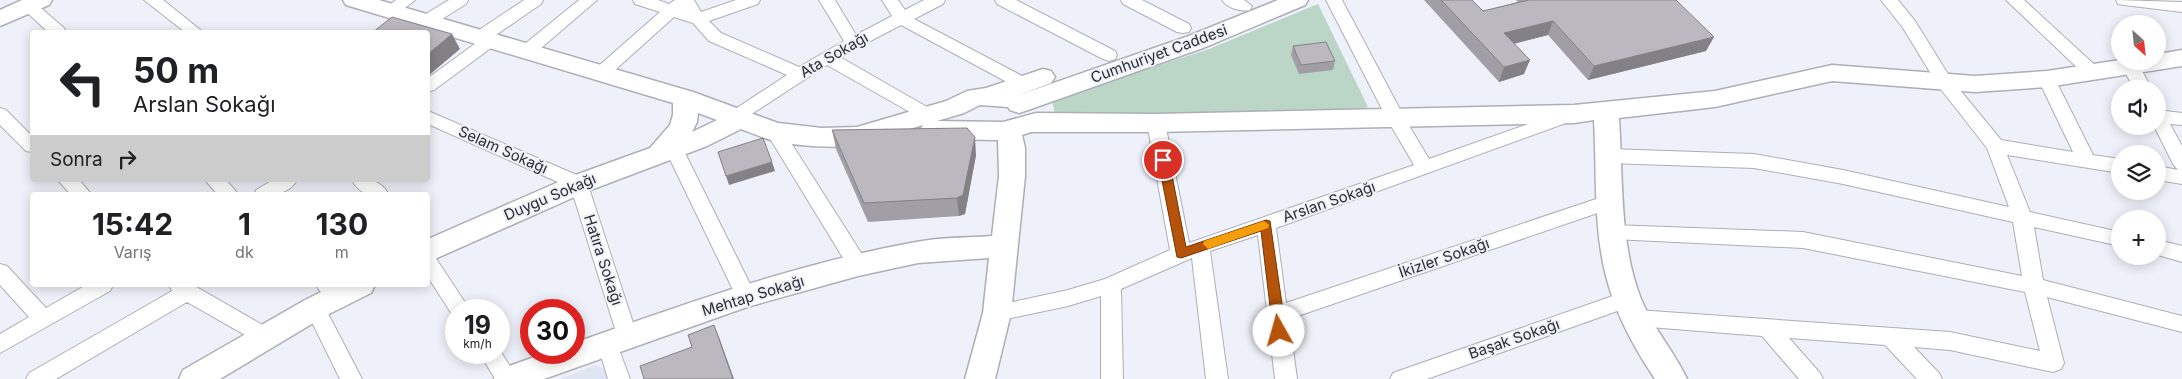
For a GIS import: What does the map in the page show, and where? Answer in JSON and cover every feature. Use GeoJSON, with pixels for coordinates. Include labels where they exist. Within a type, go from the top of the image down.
{"type":"FeatureCollection","features":[{"type":"Feature","properties":{"kind":"main road","name":"Cumhuriyet Caddesi"},"geometry":{"type":"LineString","coordinates":[[1019,110],[1297,0]]}},
{"type":"Feature","properties":{"kind":"main road"},"geometry":{"type":"LineString","coordinates":[[358,1],[398,5],[425,22],[684,98],[775,132],[822,137],[849,138],[898,132],[966,129],[988,131],[1019,110],[1156,123],[1574,114],[1715,99],[1832,74],[1975,84],[2048,79],[2112,70]]}},
{"type":"Feature","properties":{"kind":"main road","name":"Cumhuriyet Caddesi"},"geometry":{"type":"LineString","coordinates":[[1019,110],[1109,55],[1184,28],[1244,2]]}},
{"type":"Feature","properties":{"kind":"main road"},"geometry":{"type":"LineString","coordinates":[[0,19],[35,3]]}},
{"type":"Feature","properties":{"kind":"main road"},"geometry":{"type":"LineString","coordinates":[[2166,61],[2182,58]]}},
{"type":"Feature","properties":{"kind":"main road"},"geometry":{"type":"LineString","coordinates":[[849,138],[955,107],[963,101],[988,96],[1008,99],[1019,110]]}},
{"type":"Feature","properties":{"kind":"main road"},"geometry":{"type":"LineString","coordinates":[[666,150],[687,117],[684,98]]}},
{"type":"Feature","properties":{"kind":"main road"},"geometry":{"type":"LineString","coordinates":[[955,107],[953,113],[954,120],[960,127],[966,129]]}},
{"type":"Feature","properties":{"kind":"main road"},"geometry":{"type":"LineString","coordinates":[[980,379],[997,313],[1012,176],[1012,148],[1019,110]]}},
{"type":"Feature","properties":{"kind":"main road"},"geometry":{"type":"LineString","coordinates":[[1606,111],[1613,232],[1619,275],[1632,309],[1661,364],[1672,379]]}},
{"type":"Feature","properties":{"kind":"main road"},"geometry":{"type":"LineString","coordinates":[[666,150],[698,140],[735,117]]}},
{"type":"Feature","properties":{"kind":"main road"},"geometry":{"type":"LineString","coordinates":[[666,150],[715,146],[775,132]]}},
{"type":"Feature","properties":{"kind":"main road","name":"Duygu Sokağı"},"geometry":{"type":"LineString","coordinates":[[430,252],[579,184],[666,150]]}},
{"type":"Feature","properties":{"kind":"main road","name":"Mehtap Sokağı"},"geometry":{"type":"LineString","coordinates":[[508,379],[617,339],[746,296],[858,265],[918,252],[1004,246]]}},
{"type":"Feature","properties":{"kind":"main road"},"geometry":{"type":"LineString","coordinates":[[194,379],[335,294]]}},
{"type":"Feature","properties":{"kind":"main road"},"geometry":{"type":"LineString","coordinates":[[210,379],[266,337]]}},
{"type":"Feature","properties":{"kind":"street"},"geometry":{"type":"LineString","coordinates":[[152,0],[192,30]]}},
{"type":"Feature","properties":{"kind":"street"},"geometry":{"type":"LineString","coordinates":[[425,22],[460,0]]}},
{"type":"Feature","properties":{"kind":"street"},"geometry":{"type":"LineString","coordinates":[[430,84],[484,39],[535,0]]}},
{"type":"Feature","properties":{"kind":"street"},"geometry":{"type":"LineString","coordinates":[[527,51],[588,0]]}},
{"type":"Feature","properties":{"kind":"street"},"geometry":{"type":"LineString","coordinates":[[641,0],[681,3],[715,37],[800,74]]}},
{"type":"Feature","properties":{"kind":"street"},"geometry":{"type":"LineString","coordinates":[[698,19],[752,0]]}},
{"type":"Feature","properties":{"kind":"street"},"geometry":{"type":"LineString","coordinates":[[827,0],[853,43]]}},
{"type":"Feature","properties":{"kind":"street"},"geometry":{"type":"LineString","coordinates":[[890,0],[902,19],[1019,110]]}},
{"type":"Feature","properties":{"kind":"street"},"geometry":{"type":"LineString","coordinates":[[1003,0],[1109,55]]}},
{"type":"Feature","properties":{"kind":"street"},"geometry":{"type":"LineString","coordinates":[[1129,0],[1184,28]]}},
{"type":"Feature","properties":{"kind":"street"},"geometry":{"type":"LineString","coordinates":[[1334,0],[1395,117],[1425,168]]}},
{"type":"Feature","properties":{"kind":"street"},"geometry":{"type":"LineString","coordinates":[[1632,309],[1767,327],[1950,341],[2053,362],[2034,286],[2022,216],[1995,146],[1945,83],[1909,26],[1889,0]]}},
{"type":"Feature","properties":{"kind":"street"},"geometry":{"type":"LineString","coordinates":[[2014,0],[2092,72]]}},
{"type":"Feature","properties":{"kind":"street"},"geometry":{"type":"LineString","coordinates":[[2124,0],[2182,7]]}},
{"type":"Feature","properties":{"kind":"street","name":"Ata Sokağı"},"geometry":{"type":"LineString","coordinates":[[735,117],[828,57],[933,1]]}},
{"type":"Feature","properties":{"kind":"street"},"geometry":{"type":"LineString","coordinates":[[35,3],[56,30]]}},
{"type":"Feature","properties":{"kind":"street"},"geometry":{"type":"LineString","coordinates":[[600,74],[681,3]]}},
{"type":"Feature","properties":{"kind":"street"},"geometry":{"type":"LineString","coordinates":[[828,57],[928,115]]}},
{"type":"Feature","properties":{"kind":"street"},"geometry":{"type":"LineString","coordinates":[[2048,79],[2086,160]]}},
{"type":"Feature","properties":{"kind":"street"},"geometry":{"type":"LineString","coordinates":[[0,114],[30,144]]}},
{"type":"Feature","properties":{"kind":"street","name":"Arslan Sokağı"},"geometry":{"type":"LineString","coordinates":[[997,313],[1068,298],[1111,285],[1191,250],[1574,114]]}},
{"type":"Feature","properties":{"kind":"street"},"geometry":{"type":"LineString","coordinates":[[2166,117],[2182,119]]}},
{"type":"Feature","properties":{"kind":"street","name":"Selam Sokağı"},"geometry":{"type":"LineString","coordinates":[[430,118],[579,184]]}},
{"type":"Feature","properties":{"kind":"street"},"geometry":{"type":"LineString","coordinates":[[1156,123],[1191,250],[1217,379]]}},
{"type":"Feature","properties":{"kind":"street"},"geometry":{"type":"LineString","coordinates":[[775,132],[858,265]]}},
{"type":"Feature","properties":{"kind":"street"},"geometry":{"type":"LineString","coordinates":[[2166,132],[2182,164]]}},
{"type":"Feature","properties":{"kind":"street"},"geometry":{"type":"LineString","coordinates":[[1995,146],[2111,164]]}},
{"type":"Feature","properties":{"kind":"street"},"geometry":{"type":"LineString","coordinates":[[666,150],[746,296]]}},
{"type":"Feature","properties":{"kind":"street"},"geometry":{"type":"LineString","coordinates":[[1610,156],[1754,161],[1843,177],[2111,237]]}},
{"type":"Feature","properties":{"kind":"street"},"geometry":{"type":"LineString","coordinates":[[2166,174],[2182,177]]}},
{"type":"Feature","properties":{"kind":"street"},"geometry":{"type":"LineString","coordinates":[[70,182],[80,192]]}},
{"type":"Feature","properties":{"kind":"street"},"geometry":{"type":"LineString","coordinates":[[216,182],[227,192]]}},
{"type":"Feature","properties":{"kind":"street"},"geometry":{"type":"LineString","coordinates":[[268,192],[285,182]]}},
{"type":"Feature","properties":{"kind":"street"},"geometry":{"type":"LineString","coordinates":[[364,182],[376,192]]}},
{"type":"Feature","properties":{"kind":"street","name":"Hatıra Sokağı"},"geometry":{"type":"LineString","coordinates":[[579,184],[617,339],[619,379]]}},
{"type":"Feature","properties":{"kind":"street","name":"İkizler Sokağı"},"geometry":{"type":"LineString","coordinates":[[1277,315],[1611,201]]}},
{"type":"Feature","properties":{"kind":"street"},"geometry":{"type":"LineString","coordinates":[[1266,224],[1286,379]]}},
{"type":"Feature","properties":{"kind":"street"},"geometry":{"type":"LineString","coordinates":[[1613,232],[1803,240],[2034,286],[2182,324]]}},
{"type":"Feature","properties":{"kind":"street"},"geometry":{"type":"LineString","coordinates":[[2166,250],[2182,254]]}},
{"type":"Feature","properties":{"kind":"street"},"geometry":{"type":"LineString","coordinates":[[430,254],[454,299]]}},
{"type":"Feature","properties":{"kind":"street"},"geometry":{"type":"LineString","coordinates":[[0,272],[44,319]]}},
{"type":"Feature","properties":{"kind":"street"},"geometry":{"type":"LineString","coordinates":[[1111,285],[1112,379]]}},
{"type":"Feature","properties":{"kind":"street"},"geometry":{"type":"LineString","coordinates":[[0,344],[100,287]]}},
{"type":"Feature","properties":{"kind":"street"},"geometry":{"type":"LineString","coordinates":[[37,379],[183,288],[266,337]]}},
{"type":"Feature","properties":{"kind":"street"},"geometry":{"type":"LineString","coordinates":[[335,294],[351,379]]}},
{"type":"Feature","properties":{"kind":"street","name":"Başak Sokağı"},"geometry":{"type":"LineString","coordinates":[[1401,379],[1632,309]]}},
{"type":"Feature","properties":{"kind":"street"},"geometry":{"type":"LineString","coordinates":[[1767,327],[1812,379]]}},
{"type":"Feature","properties":{"kind":"street"},"geometry":{"type":"LineString","coordinates":[[1891,337],[1931,379]]}},
{"type":"Feature","properties":{"kind":"street"},"geometry":{"type":"LineString","coordinates":[[497,364],[508,379]]}},
{"type":"Feature","properties":{"kind":"shaded area"},"geometry":{"type":"Polygon","coordinates":[[[595,365],[606,369],[609,379],[561,379],[595,365]]]}},
{"type":"Feature","properties":{"kind":"green space"},"geometry":{"type":"Polygon","coordinates":[[[1318,4],[1368,107],[1352,112],[1055,114],[1052,100],[1209,49],[1318,4]]]}},
{"type":"Feature","properties":{"kind":"building"},"geometry":{"type":"Polygon","coordinates":[[[1441,0],[1472,0],[1483,11],[1529,0],[1676,0],[1714,37],[1594,66],[1553,21],[1504,33],[1530,60],[1504,67],[1441,0]]]}},
{"type":"Feature","properties":{"kind":"building"},"geometry":{"type":"Polygon","coordinates":[[[392,17],[452,34],[430,52],[430,30],[376,30],[392,17]]]}},
{"type":"Feature","properties":{"kind":"building"},"geometry":{"type":"Polygon","coordinates":[[[1326,42],[1335,61],[1301,65],[1293,46],[1326,42]]]}},
{"type":"Feature","properties":{"kind":"building"},"geometry":{"type":"Polygon","coordinates":[[[967,128],[975,137],[963,195],[957,198],[864,203],[832,130],[967,128]]]}},
{"type":"Feature","properties":{"kind":"building"},"geometry":{"type":"Polygon","coordinates":[[[763,138],[772,162],[726,176],[718,152],[763,138]]]}},
{"type":"Feature","properties":{"kind":"building"},"geometry":{"type":"Polygon","coordinates":[[[714,325],[733,379],[644,379],[640,366],[692,347],[688,335],[714,325]]]}},
{"type":"Feature","properties":{"kind":"slow traffic"},"geometry":{"type":"LineString","coordinates":[[1208,244],[1264,225]]}},
{"type":"Feature","properties":{"kind":"route"},"geometry":{"type":"LineString","coordinates":[[1163,160],[1181,254],[1266,224],[1279,331]]}}]}
